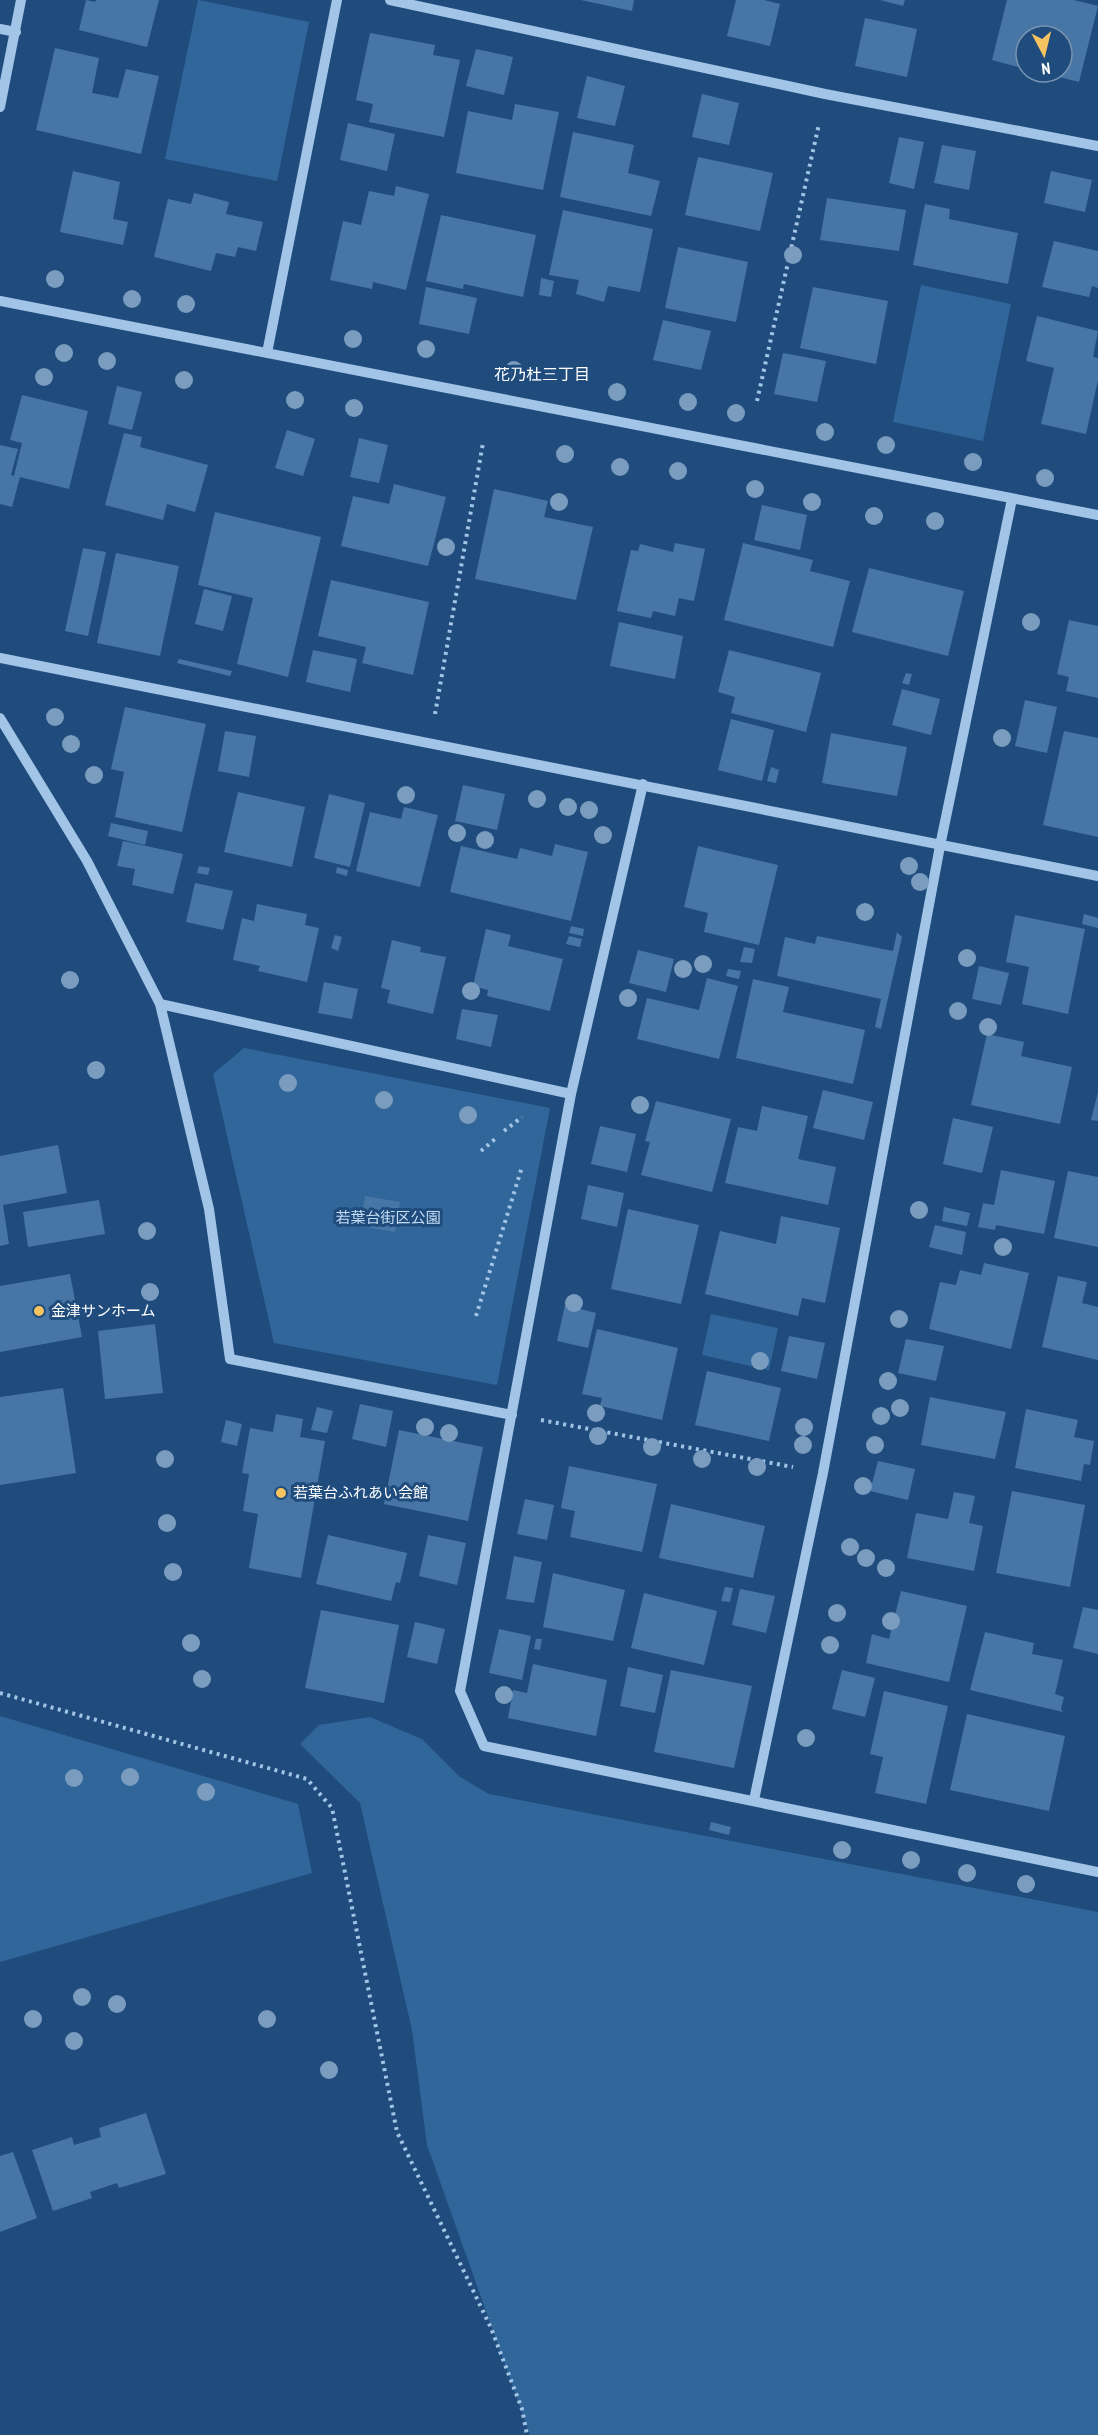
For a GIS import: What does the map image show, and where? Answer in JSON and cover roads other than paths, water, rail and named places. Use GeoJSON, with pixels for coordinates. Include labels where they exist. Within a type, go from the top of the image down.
{"type":"FeatureCollection","features":[{"type":"Feature","properties":{"kind":"street"},"geometry":{"type":"LineString","coordinates":[[0,107],[21,0]]}},
{"type":"Feature","properties":{"kind":"street"},"geometry":{"type":"LineString","coordinates":[[267,353],[337,0]]}},
{"type":"Feature","properties":{"kind":"street"},"geometry":{"type":"LineString","coordinates":[[390,0],[825,94],[1098,146]]}},
{"type":"Feature","properties":{"kind":"street"},"geometry":{"type":"LineString","coordinates":[[0,29],[16,32]]}},
{"type":"Feature","properties":{"kind":"street"},"geometry":{"type":"LineString","coordinates":[[0,301],[1098,515]]}},
{"type":"Feature","properties":{"kind":"street"},"geometry":{"type":"LineString","coordinates":[[754,1800],[823,1473],[940,846],[1012,499]]}},
{"type":"Feature","properties":{"kind":"street"},"geometry":{"type":"LineString","coordinates":[[0,658],[1098,876]]}},
{"type":"Feature","properties":{"kind":"street"},"geometry":{"type":"LineString","coordinates":[[0,718],[87,861],[160,1004],[209,1209],[230,1359],[512,1415]]}},
{"type":"Feature","properties":{"kind":"street"},"geometry":{"type":"LineString","coordinates":[[643,784],[571,1095],[460,1691],[484,1746],[1098,1872]]}},
{"type":"Feature","properties":{"kind":"street"},"geometry":{"type":"LineString","coordinates":[[160,1004],[571,1095]]}},
{"type":"Feature","properties":{"kind":"place","name":"金津サンホーム"},"geometry":{"type":"Point","coordinates":[39,1311]}},
{"type":"Feature","properties":{"kind":"place","name":"若葉台ふれあい会館"},"geometry":{"type":"Point","coordinates":[281,1493]}},
{"type":"Feature","properties":{"kind":"district","name":"花乃杜三丁目"},"geometry":{"type":"Point","coordinates":[542,374]}},
{"type":"Feature","properties":{"kind":"park label","name":"若葉台街区公園"},"geometry":{"type":"Point","coordinates":[388,1218]}}]}
